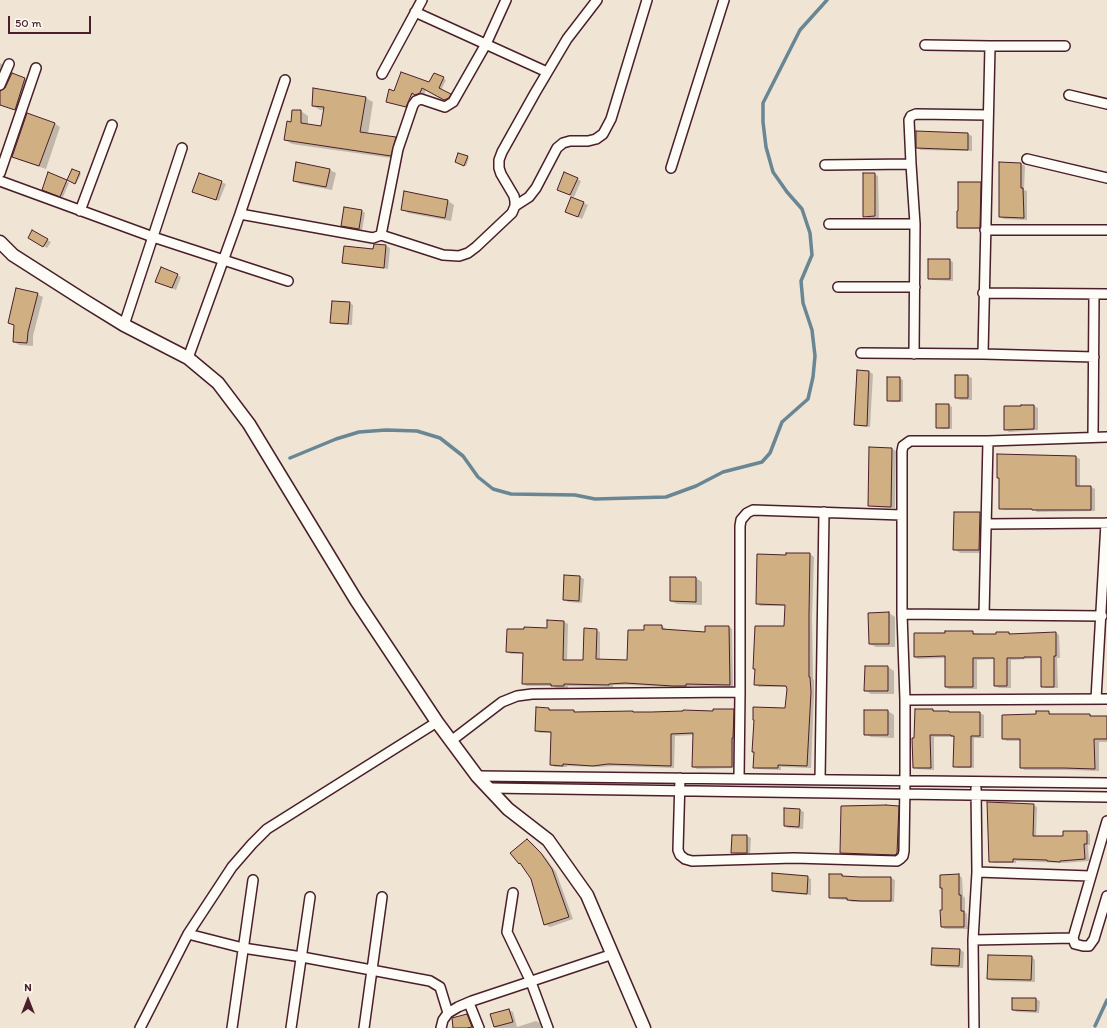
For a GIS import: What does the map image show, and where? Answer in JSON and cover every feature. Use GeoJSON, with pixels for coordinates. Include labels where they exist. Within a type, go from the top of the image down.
{"type":"FeatureCollection","features":[{"type":"Feature","properties":{"kind":"street"},"geometry":{"type":"LineString","coordinates":[[382,74],[422,0]]}},
{"type":"Feature","properties":{"kind":"street"},"geometry":{"type":"LineString","coordinates":[[381,235],[398,149],[413,105],[416,101],[421,99],[445,107],[453,102],[486,44],[506,0]]}},
{"type":"Feature","properties":{"kind":"street"},"geometry":{"type":"LineString","coordinates":[[240,214],[373,238],[381,235],[452,257],[468,253],[512,213],[515,206],[514,196],[501,174],[499,160],[502,152],[566,39],[597,0]]}},
{"type":"Feature","properties":{"kind":"street"},"geometry":{"type":"LineString","coordinates":[[515,206],[529,197],[536,188],[557,148],[563,143],[570,141],[588,141],[596,139],[603,134],[607,128],[647,0]]}},
{"type":"Feature","properties":{"kind":"street"},"geometry":{"type":"LineString","coordinates":[[671,168],[724,0]]}},
{"type":"Feature","properties":{"kind":"street"},"geometry":{"type":"LineString","coordinates":[[415,12],[547,72]]}},
{"type":"Feature","properties":{"kind":"street"},"geometry":{"type":"LineString","coordinates":[[925,45],[1065,46]]}},
{"type":"Feature","properties":{"kind":"street"},"geometry":{"type":"LineString","coordinates":[[982,354],[990,46]]}},
{"type":"Feature","properties":{"kind":"street"},"geometry":{"type":"LineString","coordinates":[[0,86],[9,64]]}},
{"type":"Feature","properties":{"kind":"street"},"geometry":{"type":"LineString","coordinates":[[0,173],[36,68]]}},
{"type":"Feature","properties":{"kind":"street"},"geometry":{"type":"LineString","coordinates":[[188,358],[240,214],[285,80]]}},
{"type":"Feature","properties":{"kind":"street"},"geometry":{"type":"LineString","coordinates":[[1069,95],[1107,104]]}},
{"type":"Feature","properties":{"kind":"street"},"geometry":{"type":"LineString","coordinates":[[914,354],[915,224],[909,120],[911,116],[916,114],[988,114]]}},
{"type":"Feature","properties":{"kind":"street"},"geometry":{"type":"LineString","coordinates":[[80,211],[112,125]]}},
{"type":"Feature","properties":{"kind":"street"},"geometry":{"type":"LineString","coordinates":[[124,325],[182,148]]}},
{"type":"Feature","properties":{"kind":"street"},"geometry":{"type":"LineString","coordinates":[[1027,159],[1107,178]]}},
{"type":"Feature","properties":{"kind":"street"},"geometry":{"type":"LineString","coordinates":[[825,165],[911,164]]}},
{"type":"Feature","properties":{"kind":"street"},"geometry":{"type":"LineString","coordinates":[[0,182],[153,237],[288,281]]}},
{"type":"Feature","properties":{"kind":"street"},"geometry":{"type":"LineString","coordinates":[[829,224],[915,224]]}},
{"type":"Feature","properties":{"kind":"street"},"geometry":{"type":"LineString","coordinates":[[985,230],[1107,230]]}},
{"type":"Feature","properties":{"kind":"street"},"geometry":{"type":"LineString","coordinates":[[0,242],[13,255],[124,325],[188,358],[218,383],[248,424],[356,600],[437,722],[477,776],[508,809],[548,840],[587,895],[644,1028]]}},
{"type":"Feature","properties":{"kind":"street"},"geometry":{"type":"LineString","coordinates":[[838,287],[915,287]]}},
{"type":"Feature","properties":{"kind":"street"},"geometry":{"type":"LineString","coordinates":[[983,293],[1107,294]]}},
{"type":"Feature","properties":{"kind":"street"},"geometry":{"type":"LineString","coordinates":[[1093,437],[1094,294]]}},
{"type":"Feature","properties":{"kind":"street"},"geometry":{"type":"LineString","coordinates":[[861,353],[1094,357]]}},
{"type":"Feature","properties":{"kind":"street"},"geometry":{"type":"LineString","coordinates":[[680,778],[678,850],[680,855],[685,859],[692,861],[794,858],[897,861],[903,856],[904,852],[905,700],[902,614],[903,446],[910,441],[1107,437]]}},
{"type":"Feature","properties":{"kind":"street"},"geometry":{"type":"LineString","coordinates":[[984,615],[988,440]]}},
{"type":"Feature","properties":{"kind":"street"},"geometry":{"type":"LineString","coordinates":[[739,779],[741,520],[747,513],[753,510],[902,515]]}},
{"type":"Feature","properties":{"kind":"street"},"geometry":{"type":"LineString","coordinates":[[820,780],[824,512]]}},
{"type":"Feature","properties":{"kind":"street"},"geometry":{"type":"LineString","coordinates":[[986,524],[1106,523],[1102,616],[1096,699]]}},
{"type":"Feature","properties":{"kind":"street"},"geometry":{"type":"LineString","coordinates":[[902,614],[1102,616]]}},
{"type":"Feature","properties":{"kind":"street"},"geometry":{"type":"LineString","coordinates":[[451,741],[502,702],[517,696],[532,694],[740,692]]}},
{"type":"Feature","properties":{"kind":"street"},"geometry":{"type":"LineString","coordinates":[[905,700],[1107,699]]}},
{"type":"Feature","properties":{"kind":"street"},"geometry":{"type":"LineString","coordinates":[[140,1028],[188,934],[232,867],[252,844],[267,829],[437,722]]}},
{"type":"Feature","properties":{"kind":"street"},"geometry":{"type":"LineString","coordinates":[[477,776],[1107,783]]}},
{"type":"Feature","properties":{"kind":"street"},"geometry":{"type":"LineString","coordinates":[[974,1028],[973,940],[977,872],[976,781]]}},
{"type":"Feature","properties":{"kind":"street"},"geometry":{"type":"LineString","coordinates":[[489,788],[1107,797]]}},
{"type":"Feature","properties":{"kind":"street"},"geometry":{"type":"LineString","coordinates":[[1107,821],[1073,938],[1075,944],[1088,946],[1091,943],[1097,930],[1107,896]]}},
{"type":"Feature","properties":{"kind":"street"},"geometry":{"type":"LineString","coordinates":[[977,872],[1090,876]]}},
{"type":"Feature","properties":{"kind":"street"},"geometry":{"type":"LineString","coordinates":[[232,1028],[253,880]]}},
{"type":"Feature","properties":{"kind":"street"},"geometry":{"type":"LineString","coordinates":[[513,893],[506,932],[531,982],[548,1028]]}},
{"type":"Feature","properties":{"kind":"street"},"geometry":{"type":"LineString","coordinates":[[291,1028],[310,897]]}},
{"type":"Feature","properties":{"kind":"street"},"geometry":{"type":"LineString","coordinates":[[364,1028],[382,897]]}},
{"type":"Feature","properties":{"kind":"street"},"geometry":{"type":"LineString","coordinates":[[188,934],[243,948],[302,957],[430,981],[440,987],[448,1013]]}},
{"type":"Feature","properties":{"kind":"street"},"geometry":{"type":"LineString","coordinates":[[973,940],[1073,938]]}},
{"type":"Feature","properties":{"kind":"street"},"geometry":{"type":"LineString","coordinates":[[441,1028],[443,1020],[448,1013],[469,1003],[613,954]]}},
{"type":"Feature","properties":{"kind":"street"},"geometry":{"type":"LineString","coordinates":[[469,1003],[479,1028]]}},
{"type":"Feature","properties":{"kind":"building"},"geometry":{"type":"Polygon","coordinates":[[[401,72],[429,82],[434,73],[444,77],[439,88],[451,94],[449,98],[444,100],[422,88],[420,93],[415,95],[412,93],[406,107],[386,102],[389,89],[394,91],[401,72]]]}},
{"type":"Feature","properties":{"kind":"building"},"geometry":{"type":"Polygon","coordinates":[[[12,73],[25,78],[15,110],[0,105],[0,91],[5,88],[12,73]]]}},
{"type":"Feature","properties":{"kind":"building"},"geometry":{"type":"Polygon","coordinates":[[[313,88],[366,97],[360,132],[396,137],[391,156],[284,140],[287,121],[291,122],[292,110],[301,110],[301,123],[321,126],[324,107],[312,106],[313,88]]]}},
{"type":"Feature","properties":{"kind":"building"},"geometry":{"type":"Polygon","coordinates":[[[27,113],[55,123],[39,166],[12,157],[27,113]]]}},
{"type":"Feature","properties":{"kind":"building"},"geometry":{"type":"Polygon","coordinates":[[[916,131],[968,133],[968,150],[916,148],[916,131]]]}},
{"type":"Feature","properties":{"kind":"building"},"geometry":{"type":"Polygon","coordinates":[[[458,153],[468,156],[464,166],[455,162],[458,153]]]}},
{"type":"Feature","properties":{"kind":"building"},"geometry":{"type":"Polygon","coordinates":[[[296,162],[330,169],[326,187],[293,181],[296,162]]]}},
{"type":"Feature","properties":{"kind":"building"},"geometry":{"type":"Polygon","coordinates":[[[999,162],[1021,163],[1021,188],[1023,188],[1024,218],[999,217],[999,162]]]}},
{"type":"Feature","properties":{"kind":"building"},"geometry":{"type":"Polygon","coordinates":[[[72,169],[80,172],[75,184],[67,180],[72,169]]]}},
{"type":"Feature","properties":{"kind":"building"},"geometry":{"type":"Polygon","coordinates":[[[48,172],[67,180],[60,197],[42,190],[48,172]]]}},
{"type":"Feature","properties":{"kind":"building"},"geometry":{"type":"Polygon","coordinates":[[[564,172],[578,178],[570,195],[557,190],[564,172]]]}},
{"type":"Feature","properties":{"kind":"building"},"geometry":{"type":"Polygon","coordinates":[[[199,173],[222,181],[216,200],[192,192],[199,173]]]}},
{"type":"Feature","properties":{"kind":"building"},"geometry":{"type":"Polygon","coordinates":[[[863,173],[875,173],[875,216],[863,217],[863,173]]]}},
{"type":"Feature","properties":{"kind":"building"},"geometry":{"type":"Polygon","coordinates":[[[958,182],[981,182],[980,228],[957,228],[958,182]]]}},
{"type":"Feature","properties":{"kind":"building"},"geometry":{"type":"Polygon","coordinates":[[[404,191],[448,200],[445,218],[401,210],[404,191]]]}},
{"type":"Feature","properties":{"kind":"building"},"geometry":{"type":"Polygon","coordinates":[[[571,197],[584,202],[578,217],[565,212],[571,197]]]}},
{"type":"Feature","properties":{"kind":"building"},"geometry":{"type":"Polygon","coordinates":[[[344,207],[362,210],[359,229],[341,226],[344,207]]]}},
{"type":"Feature","properties":{"kind":"building"},"geometry":{"type":"Polygon","coordinates":[[[32,230],[48,239],[43,247],[28,238],[32,230]]]}},
{"type":"Feature","properties":{"kind":"building"},"geometry":{"type":"Polygon","coordinates":[[[374,244],[386,245],[384,268],[342,263],[344,246],[373,249],[374,244]]]}},
{"type":"Feature","properties":{"kind":"building"},"geometry":{"type":"Polygon","coordinates":[[[928,259],[950,259],[950,279],[928,279],[928,259]]]}},
{"type":"Feature","properties":{"kind":"building"},"geometry":{"type":"Polygon","coordinates":[[[161,267],[178,274],[172,288],[155,282],[161,267]]]}},
{"type":"Feature","properties":{"kind":"building"},"geometry":{"type":"Polygon","coordinates":[[[16,288],[38,293],[28,332],[27,343],[13,342],[14,325],[8,323],[16,288]]]}},
{"type":"Feature","properties":{"kind":"building"},"geometry":{"type":"Polygon","coordinates":[[[332,301],[350,302],[348,324],[330,323],[332,301]]]}},
{"type":"Feature","properties":{"kind":"building"},"geometry":{"type":"Polygon","coordinates":[[[857,370],[869,371],[867,426],[854,425],[857,370]]]}},
{"type":"Feature","properties":{"kind":"building"},"geometry":{"type":"Polygon","coordinates":[[[955,375],[968,375],[968,398],[955,398],[955,375]]]}},
{"type":"Feature","properties":{"kind":"building"},"geometry":{"type":"Polygon","coordinates":[[[887,377],[900,377],[900,401],[887,401],[887,377]]]}},
{"type":"Feature","properties":{"kind":"building"},"geometry":{"type":"Polygon","coordinates":[[[936,404],[949,404],[949,428],[936,428],[936,404]]]}},
{"type":"Feature","properties":{"kind":"building"},"geometry":{"type":"Polygon","coordinates":[[[1034,405],[1034,429],[1004,430],[1004,406],[1034,405]]]}},
{"type":"Feature","properties":{"kind":"building"},"geometry":{"type":"Polygon","coordinates":[[[869,447],[892,448],[891,507],[868,506],[869,447]]]}},
{"type":"Feature","properties":{"kind":"building"},"geometry":{"type":"Polygon","coordinates":[[[997,454],[1076,456],[1076,486],[1091,486],[1091,510],[999,509],[997,454]]]}},
{"type":"Feature","properties":{"kind":"building"},"geometry":{"type":"Polygon","coordinates":[[[954,512],[980,512],[979,550],[953,550],[954,512]]]}},
{"type":"Feature","properties":{"kind":"building"},"geometry":{"type":"Polygon","coordinates":[[[786,553],[810,553],[809,677],[811,692],[807,766],[778,765],[778,768],[753,768],[753,707],[785,708],[787,689],[786,686],[754,685],[755,669],[753,669],[755,626],[784,626],[785,605],[756,604],[757,554],[786,555],[786,553]]]}},
{"type":"Feature","properties":{"kind":"building"},"geometry":{"type":"Polygon","coordinates":[[[564,575],[580,576],[579,601],[563,600],[564,575]]]}},
{"type":"Feature","properties":{"kind":"building"},"geometry":{"type":"Polygon","coordinates":[[[670,577],[696,577],[696,602],[670,601],[670,577]]]}},
{"type":"Feature","properties":{"kind":"building"},"geometry":{"type":"Polygon","coordinates":[[[889,612],[889,644],[869,644],[868,613],[889,612]]]}},
{"type":"Feature","properties":{"kind":"building"},"geometry":{"type":"Polygon","coordinates":[[[547,620],[564,621],[563,660],[583,660],[584,628],[597,629],[596,659],[627,660],[628,630],[644,630],[644,625],[662,625],[662,629],[705,632],[705,626],[729,626],[730,685],[686,684],[686,686],[673,686],[625,683],[609,685],[564,684],[564,686],[551,686],[551,684],[522,684],[523,653],[506,652],[507,629],[524,629],[524,627],[547,628],[547,620]]]}},
{"type":"Feature","properties":{"kind":"building"},"geometry":{"type":"Polygon","coordinates":[[[945,631],[973,631],[973,634],[996,634],[996,632],[1009,632],[1009,634],[1056,632],[1054,687],[1041,687],[1041,657],[1024,657],[1007,658],[1007,686],[994,686],[994,658],[973,658],[973,687],[945,687],[945,656],[914,657],[914,633],[945,633],[945,631]]]}},
{"type":"Feature","properties":{"kind":"building"},"geometry":{"type":"Polygon","coordinates":[[[865,666],[888,666],[888,691],[864,691],[865,666]]]}},
{"type":"Feature","properties":{"kind":"building"},"geometry":{"type":"Polygon","coordinates":[[[536,707],[549,708],[549,710],[574,710],[574,712],[651,712],[683,710],[713,711],[713,709],[734,709],[732,767],[692,767],[693,733],[671,734],[671,766],[608,764],[593,766],[563,764],[563,766],[550,765],[551,732],[535,731],[536,707]]]}},
{"type":"Feature","properties":{"kind":"building"},"geometry":{"type":"Polygon","coordinates":[[[915,709],[933,709],[933,711],[949,712],[980,712],[980,736],[971,736],[971,767],[953,767],[954,736],[930,735],[931,768],[913,768],[912,738],[914,738],[915,709]]]}},
{"type":"Feature","properties":{"kind":"building"},"geometry":{"type":"Polygon","coordinates":[[[864,710],[888,710],[888,735],[864,735],[864,710]]]}},
{"type":"Feature","properties":{"kind":"building"},"geometry":{"type":"Polygon","coordinates":[[[1036,711],[1049,711],[1049,714],[1090,714],[1090,716],[1107,716],[1107,739],[1094,739],[1095,769],[1020,768],[1020,739],[1002,739],[1002,715],[1036,714],[1036,711]]]}},
{"type":"Feature","properties":{"kind":"building"},"geometry":{"type":"Polygon","coordinates":[[[987,802],[1034,804],[1033,836],[1063,836],[1063,831],[1087,831],[1087,844],[1084,844],[1085,859],[1060,862],[1013,859],[1013,862],[989,862],[987,802]]]}},
{"type":"Feature","properties":{"kind":"building"},"geometry":{"type":"Polygon","coordinates":[[[841,806],[899,806],[897,853],[895,855],[840,853],[841,806]]]}},
{"type":"Feature","properties":{"kind":"building"},"geometry":{"type":"Polygon","coordinates":[[[784,808],[800,809],[799,827],[784,826],[784,808]]]}},
{"type":"Feature","properties":{"kind":"building"},"geometry":{"type":"Polygon","coordinates":[[[732,835],[747,835],[747,853],[731,853],[732,835]]]}},
{"type":"Feature","properties":{"kind":"building"},"geometry":{"type":"Polygon","coordinates":[[[527,839],[541,853],[552,869],[569,917],[544,925],[531,879],[520,863],[519,864],[510,853],[527,839]]]}},
{"type":"Feature","properties":{"kind":"building"},"geometry":{"type":"Polygon","coordinates":[[[772,873],[808,876],[807,894],[772,891],[772,873]]]}},
{"type":"Feature","properties":{"kind":"building"},"geometry":{"type":"Polygon","coordinates":[[[829,874],[842,874],[842,876],[860,877],[891,877],[891,901],[861,901],[847,900],[847,898],[829,898],[829,874]]]}},
{"type":"Feature","properties":{"kind":"building"},"geometry":{"type":"Polygon","coordinates":[[[959,874],[959,895],[961,895],[961,911],[964,911],[964,927],[941,927],[940,910],[942,910],[942,888],[940,888],[940,875],[959,874]]]}},
{"type":"Feature","properties":{"kind":"building"},"geometry":{"type":"Polygon","coordinates":[[[932,948],[960,949],[959,966],[931,965],[932,948]]]}},
{"type":"Feature","properties":{"kind":"building"},"geometry":{"type":"Polygon","coordinates":[[[988,955],[1032,956],[1031,980],[987,979],[988,955]]]}},
{"type":"Feature","properties":{"kind":"building"},"geometry":{"type":"Polygon","coordinates":[[[1012,998],[1036,998],[1036,1011],[1012,1010],[1012,998]]]}},
{"type":"Feature","properties":{"kind":"building"},"geometry":{"type":"Polygon","coordinates":[[[509,1009],[513,1022],[494,1027],[490,1014],[509,1009]]]}},
{"type":"Feature","properties":{"kind":"building"},"geometry":{"type":"Polygon","coordinates":[[[467,1014],[472,1027],[453,1028],[452,1018],[467,1014]]]}},
{"type":"Feature","properties":{"kind":"waterway"},"geometry":{"type":"LineString","coordinates":[[290,458],[336,439],[359,432],[386,430],[417,431],[440,438],[463,456],[478,477],[493,489],[511,494],[575,495],[595,499],[666,497],[696,486],[723,472],[762,462],[770,453],[782,422],[808,399],[813,377],[815,356],[812,330],[803,303],[801,281],[812,255],[810,233],[802,209],[787,192],[773,172],[766,147],[763,122],[763,103],[800,30],[827,0]]}},
{"type":"Feature","properties":{"kind":"waterway"},"geometry":{"type":"LineString","coordinates":[[1095,1026],[1107,1000]]}}]}
